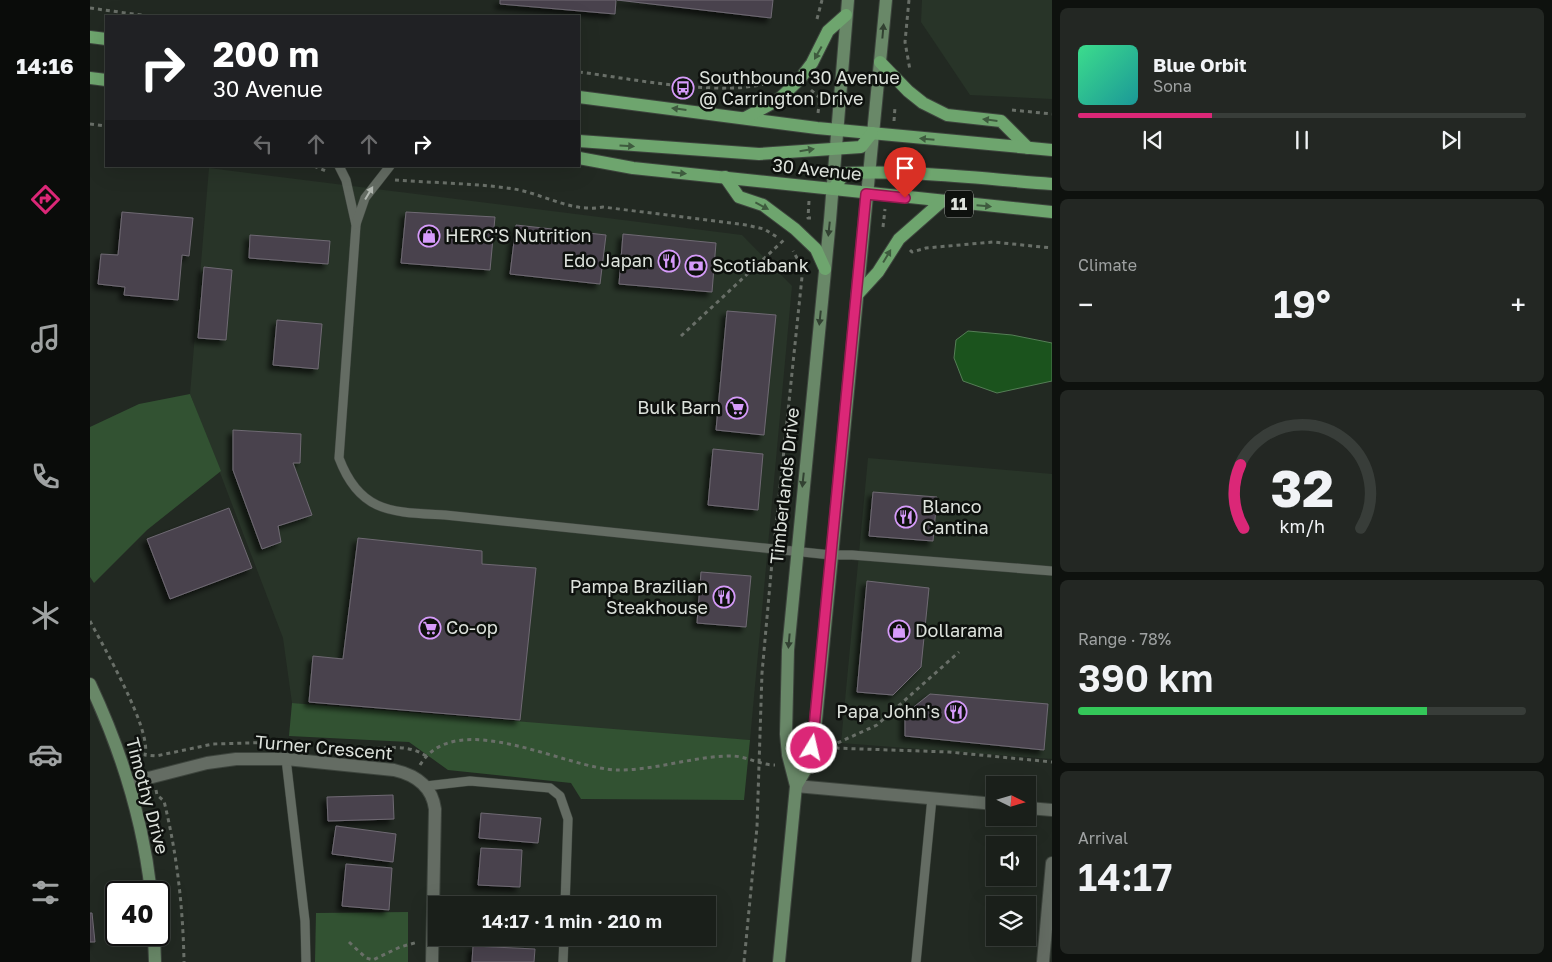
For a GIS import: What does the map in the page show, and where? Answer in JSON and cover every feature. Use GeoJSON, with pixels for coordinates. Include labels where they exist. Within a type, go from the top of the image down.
{"type":"FeatureCollection","features":[{"type":"Feature","properties":{"kind":"main road"},"geometry":{"type":"LineString","coordinates":[[745,118],[778,100],[800,79],[812,63],[828,31],[846,15]]}},
{"type":"Feature","properties":{"kind":"main road"},"geometry":{"type":"LineString","coordinates":[[90,37],[105,39]]}},
{"type":"Feature","properties":{"kind":"main road"},"geometry":{"type":"LineString","coordinates":[[880,62],[908,91],[924,103],[947,115],[1001,121],[1028,148]]}},
{"type":"Feature","properties":{"kind":"main road"},"geometry":{"type":"LineString","coordinates":[[90,78],[105,80]]}},
{"type":"Feature","properties":{"kind":"main road"},"geometry":{"type":"LineString","coordinates":[[580,97],[836,129],[1052,150]]}},
{"type":"Feature","properties":{"kind":"main road"},"geometry":{"type":"LineString","coordinates":[[580,141],[758,154],[815,148],[861,147],[872,133]]}},
{"type":"Feature","properties":{"kind":"main road","name":"30 Avenue"},"geometry":{"type":"LineString","coordinates":[[580,158],[633,168],[941,202],[1052,212]]}},
{"type":"Feature","properties":{"kind":"main road"},"geometry":{"type":"LineString","coordinates":[[833,189],[845,173],[868,172],[1052,184]]}},
{"type":"Feature","properties":{"kind":"main road"},"geometry":{"type":"LineString","coordinates":[[725,178],[739,197],[763,205],[795,229],[816,249],[825,270]]}},
{"type":"Feature","properties":{"kind":"main road"},"geometry":{"type":"LineString","coordinates":[[857,295],[878,272],[899,239],[941,202]]}},
{"type":"Feature","properties":{"kind":"street","name":"Timberlands Drive"},"geometry":{"type":"LineString","coordinates":[[779,962],[796,786],[788,755],[786,734],[788,650],[796,552],[833,189],[836,129],[848,0]]}},
{"type":"Feature","properties":{"kind":"street","name":"Timberlands Drive"},"geometry":{"type":"LineString","coordinates":[[796,786],[809,764],[815,731],[886,0]]}},
{"type":"Feature","properties":{"kind":"street","name":"Timothy Drive"},"geometry":{"type":"LineString","coordinates":[[90,684],[93,697],[129,783],[140,824],[149,881]]}},
{"type":"Feature","properties":{"kind":"street","name":"Turner Crescent"},"geometry":{"type":"LineString","coordinates":[[129,783],[207,763],[236,759],[286,759],[394,770],[413,776],[426,786]]}},
{"type":"Feature","properties":{"kind":"street"},"geometry":{"type":"LineString","coordinates":[[426,786],[434,803],[435,816],[433,896]]}},
{"type":"Feature","properties":{"kind":"street"},"geometry":{"type":"LineString","coordinates":[[796,786],[986,803]]}},
{"type":"Feature","properties":{"kind":"street"},"geometry":{"type":"LineString","coordinates":[[1036,809],[1052,810]]}},
{"type":"Feature","properties":{"kind":"street"},"geometry":{"type":"LineString","coordinates":[[1043,962],[1052,862]]}},
{"type":"Feature","properties":{"kind":"street"},"geometry":{"type":"LineString","coordinates":[[154,946],[155,962]]}},
{"type":"Feature","properties":{"kind":"street"},"geometry":{"type":"LineString","coordinates":[[432,946],[432,962]]}},
{"type":"Feature","properties":{"kind":"lane"},"geometry":{"type":"LineString","coordinates":[[340,167],[346,180],[356,225]]}},
{"type":"Feature","properties":{"kind":"lane"},"geometry":{"type":"LineString","coordinates":[[387,169],[366,198],[356,225],[338,458],[346,479],[360,495],[379,506],[397,512],[796,552],[831,555],[852,554],[1052,571]]}},
{"type":"Feature","properties":{"kind":"lane"},"geometry":{"type":"LineString","coordinates":[[286,759],[305,921],[306,962]]}},
{"type":"Feature","properties":{"kind":"lane"},"geometry":{"type":"LineString","coordinates":[[426,786],[470,781],[550,788],[560,796],[568,818],[565,896]]}},
{"type":"Feature","properties":{"kind":"lane"},"geometry":{"type":"LineString","coordinates":[[916,962],[932,798]]}},
{"type":"Feature","properties":{"kind":"lane"},"geometry":{"type":"LineString","coordinates":[[563,962],[564,946]]}},
{"type":"Feature","properties":{"kind":"path"},"geometry":{"type":"LineString","coordinates":[[910,0],[905,42],[907,56],[914,76]]}},
{"type":"Feature","properties":{"kind":"path"},"geometry":{"type":"LineString","coordinates":[[90,8],[141,15]]}},
{"type":"Feature","properties":{"kind":"path"},"geometry":{"type":"LineString","coordinates":[[580,72],[707,87],[758,87],[777,79]]}},
{"type":"Feature","properties":{"kind":"path"},"geometry":{"type":"LineString","coordinates":[[810,89],[820,98],[825,99]]}},
{"type":"Feature","properties":{"kind":"path"},"geometry":{"type":"LineString","coordinates":[[819,106],[820,98]]}},
{"type":"Feature","properties":{"kind":"path"},"geometry":{"type":"LineString","coordinates":[[895,107],[895,112]]}},
{"type":"Feature","properties":{"kind":"path"},"geometry":{"type":"LineString","coordinates":[[90,124],[105,126]]}},
{"type":"Feature","properties":{"kind":"path"},"geometry":{"type":"LineString","coordinates":[[387,169],[392,180],[515,189],[589,210],[603,208],[746,225],[764,229],[783,241],[798,259],[802,277],[776,523]]}},
{"type":"Feature","properties":{"kind":"path"},"geometry":{"type":"LineString","coordinates":[[808,212],[808,218],[814,218]]}},
{"type":"Feature","properties":{"kind":"path"},"geometry":{"type":"LineString","coordinates":[[883,227],[884,219]]}},
{"type":"Feature","properties":{"kind":"path"},"geometry":{"type":"LineString","coordinates":[[877,226],[889,231]]}},
{"type":"Feature","properties":{"kind":"path"},"geometry":{"type":"LineString","coordinates":[[681,336],[783,241]]}},
{"type":"Feature","properties":{"kind":"path"},"geometry":{"type":"LineString","coordinates":[[905,246],[912,252],[926,248],[993,242],[1052,248]]}},
{"type":"Feature","properties":{"kind":"path"},"geometry":{"type":"LineString","coordinates":[[744,962],[757,827],[761,683],[771,575]]}},
{"type":"Feature","properties":{"kind":"path"},"geometry":{"type":"LineString","coordinates":[[90,622],[128,696],[146,742],[145,754],[156,756],[229,742],[290,742]]}},
{"type":"Feature","properties":{"kind":"path"},"geometry":{"type":"LineString","coordinates":[[829,764],[833,746],[877,725],[959,652]]}},
{"type":"Feature","properties":{"kind":"path"},"geometry":{"type":"LineString","coordinates":[[413,776],[426,756],[438,746],[457,740],[475,740],[526,748],[594,768],[619,770],[728,756],[752,759],[759,763],[774,765]]}},
{"type":"Feature","properties":{"kind":"path"},"geometry":{"type":"LineString","coordinates":[[326,745],[361,748],[402,747],[416,750],[426,756]]}},
{"type":"Feature","properties":{"kind":"path"},"geometry":{"type":"LineString","coordinates":[[833,748],[949,752],[1052,762]]}},
{"type":"Feature","properties":{"kind":"path"},"geometry":{"type":"LineString","coordinates":[[157,796],[164,800],[178,875],[183,921],[184,962]]}},
{"type":"Feature","properties":{"kind":"path"},"geometry":{"type":"LineString","coordinates":[[350,942],[366,958],[373,960],[413,942],[428,940]]}},
{"type":"Feature","properties":{"kind":"shaded area"},"geometry":{"type":"Polygon","coordinates":[[[922,0],[1052,0],[1052,99],[970,95],[921,22],[922,0]]]}},
{"type":"Feature","properties":{"kind":"shaded area"},"geometry":{"type":"Polygon","coordinates":[[[209,168],[742,235],[792,286],[750,740],[531,727],[292,703],[283,638],[190,394],[209,168]]]}},
{"type":"Feature","properties":{"kind":"shaded area"},"geometry":{"type":"Polygon","coordinates":[[[968,331],[1012,335],[1052,343],[1052,381],[997,393],[963,381],[954,358],[956,340],[968,331]]]}},
{"type":"Feature","properties":{"kind":"shaded area"},"geometry":{"type":"Polygon","coordinates":[[[190,394],[221,471],[147,530],[94,583],[90,577],[90,427],[139,404],[190,394]]]}},
{"type":"Feature","properties":{"kind":"shaded area"},"geometry":{"type":"Polygon","coordinates":[[[868,458],[1052,474],[1052,759],[841,743],[868,458]]]}},
{"type":"Feature","properties":{"kind":"shaded area"},"geometry":{"type":"Polygon","coordinates":[[[292,703],[750,740],[744,800],[581,799],[571,783],[448,770],[409,742],[289,736],[292,703]]]}},
{"type":"Feature","properties":{"kind":"shaded area"},"geometry":{"type":"Polygon","coordinates":[[[408,912],[408,962],[315,962],[316,913],[408,912]]]}},
{"type":"Feature","properties":{"kind":"building"},"geometry":{"type":"Polygon","coordinates":[[[500,0],[616,0],[615,14],[500,4],[500,0]]]}},
{"type":"Feature","properties":{"kind":"building"},"geometry":{"type":"Polygon","coordinates":[[[617,0],[773,0],[771,18],[617,0]]]}},
{"type":"Feature","properties":{"kind":"building"},"geometry":{"type":"Polygon","coordinates":[[[122,212],[193,218],[189,256],[182,255],[178,300],[124,295],[125,287],[98,284],[101,254],[118,255],[122,212]]]}},
{"type":"Feature","properties":{"kind":"building"},"geometry":{"type":"Polygon","coordinates":[[[406,212],[495,217],[490,270],[401,263],[406,212]]]}},
{"type":"Feature","properties":{"kind":"building"},"geometry":{"type":"Polygon","coordinates":[[[516,225],[606,235],[600,284],[510,274],[516,225]]]}},
{"type":"Feature","properties":{"kind":"building"},"geometry":{"type":"Polygon","coordinates":[[[623,234],[716,243],[712,292],[619,284],[623,234]]]}},
{"type":"Feature","properties":{"kind":"building"},"geometry":{"type":"Polygon","coordinates":[[[250,235],[330,241],[328,264],[249,258],[250,235]]]}},
{"type":"Feature","properties":{"kind":"building"},"geometry":{"type":"Polygon","coordinates":[[[204,267],[232,270],[226,340],[198,338],[204,267]]]}},
{"type":"Feature","properties":{"kind":"building"},"geometry":{"type":"Polygon","coordinates":[[[727,311],[776,315],[764,435],[716,430],[727,311]]]}},
{"type":"Feature","properties":{"kind":"building"},"geometry":{"type":"Polygon","coordinates":[[[277,320],[322,324],[318,369],[273,365],[277,320]]]}},
{"type":"Feature","properties":{"kind":"building"},"geometry":{"type":"Polygon","coordinates":[[[233,430],[301,434],[300,463],[293,463],[312,515],[278,526],[281,542],[262,549],[233,470],[233,430]]]}},
{"type":"Feature","properties":{"kind":"building"},"geometry":{"type":"Polygon","coordinates":[[[713,449],[763,454],[758,510],[708,505],[713,449]]]}},
{"type":"Feature","properties":{"kind":"building"},"geometry":{"type":"Polygon","coordinates":[[[873,492],[937,497],[933,541],[869,536],[873,492]]]}},
{"type":"Feature","properties":{"kind":"building"},"geometry":{"type":"Polygon","coordinates":[[[229,508],[252,568],[170,599],[147,539],[229,508]]]}},
{"type":"Feature","properties":{"kind":"building"},"geometry":{"type":"Polygon","coordinates":[[[358,538],[482,551],[482,564],[536,568],[520,720],[309,702],[313,656],[343,659],[358,538]]]}},
{"type":"Feature","properties":{"kind":"building"},"geometry":{"type":"Polygon","coordinates":[[[701,572],[751,576],[746,627],[697,623],[701,572]]]}},
{"type":"Feature","properties":{"kind":"building"},"geometry":{"type":"Polygon","coordinates":[[[867,581],[929,588],[921,667],[893,695],[857,692],[867,581]]]}},
{"type":"Feature","properties":{"kind":"building"},"geometry":{"type":"Polygon","coordinates":[[[930,694],[1048,704],[1044,750],[905,736],[905,714],[930,694]]]}},
{"type":"Feature","properties":{"kind":"building"},"geometry":{"type":"Polygon","coordinates":[[[393,795],[394,819],[328,821],[327,797],[393,795]]]}},
{"type":"Feature","properties":{"kind":"building"},"geometry":{"type":"Polygon","coordinates":[[[481,813],[541,818],[538,843],[479,838],[481,813]]]}},
{"type":"Feature","properties":{"kind":"building"},"geometry":{"type":"Polygon","coordinates":[[[336,826],[396,834],[393,862],[332,854],[336,826]]]}},
{"type":"Feature","properties":{"kind":"building"},"geometry":{"type":"Polygon","coordinates":[[[481,848],[522,850],[520,887],[478,885],[481,848]]]}},
{"type":"Feature","properties":{"kind":"building"},"geometry":{"type":"Polygon","coordinates":[[[346,864],[392,868],[389,910],[342,906],[346,864]]]}},
{"type":"Feature","properties":{"kind":"building"},"geometry":{"type":"Polygon","coordinates":[[[90,913],[92,913],[95,942],[90,942],[90,913]]]}},
{"type":"Feature","properties":{"kind":"building"},"geometry":{"type":"Polygon","coordinates":[[[473,946],[535,949],[534,962],[472,962],[473,946]]]}},
{"type":"Feature","properties":{"kind":"place","name":"Southbound 30 Avenue @ Carrington Drive"},"geometry":{"type":"Point","coordinates":[683,88]}},
{"type":"Feature","properties":{"kind":"place","name":"HERC'S Nutrition"},"geometry":{"type":"Point","coordinates":[429,236]}},
{"type":"Feature","properties":{"kind":"place","name":"Edo Japan"},"geometry":{"type":"Point","coordinates":[669,261]}},
{"type":"Feature","properties":{"kind":"place","name":"Scotiabank"},"geometry":{"type":"Point","coordinates":[696,266]}},
{"type":"Feature","properties":{"kind":"place","name":"Bulk Barn"},"geometry":{"type":"Point","coordinates":[737,408]}},
{"type":"Feature","properties":{"kind":"place","name":"Blanco Cantina"},"geometry":{"type":"Point","coordinates":[906,517]}},
{"type":"Feature","properties":{"kind":"place","name":"Pampa Brazilian Steakhouse"},"geometry":{"type":"Point","coordinates":[724,597]}},
{"type":"Feature","properties":{"kind":"place","name":"Co-op"},"geometry":{"type":"Point","coordinates":[430,628]}},
{"type":"Feature","properties":{"kind":"place","name":"Dollarama"},"geometry":{"type":"Point","coordinates":[899,631]}},
{"type":"Feature","properties":{"kind":"place","name":"Papa John's"},"geometry":{"type":"Point","coordinates":[956,712]}},
{"type":"Feature","properties":{"kind":"route"},"geometry":{"type":"LineString","coordinates":[[812,748],[866,194],[905,198]]}}]}
